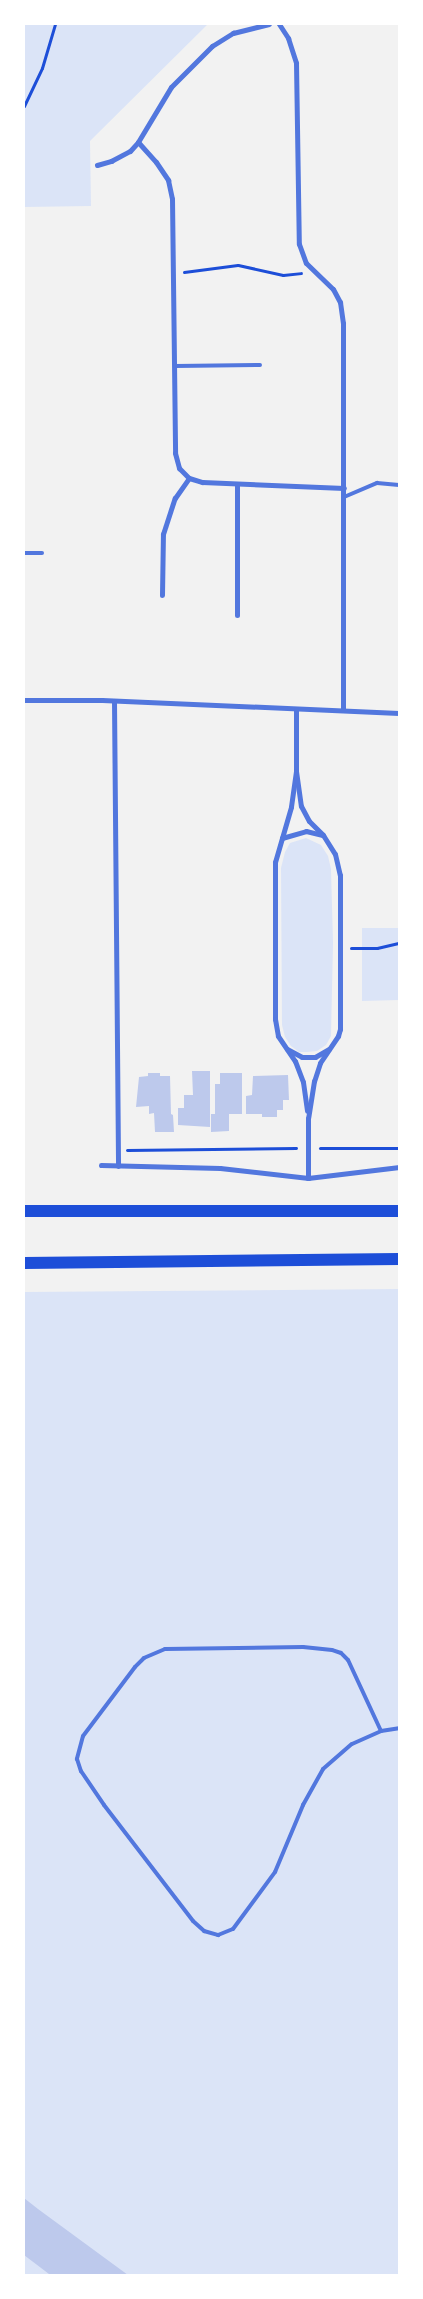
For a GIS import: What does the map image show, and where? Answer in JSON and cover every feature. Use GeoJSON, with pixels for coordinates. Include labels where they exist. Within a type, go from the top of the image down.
{"type":"FeatureCollection","features":[{"type":"Feature","properties":{"kind":"main road"},"geometry":{"type":"LineString","coordinates":[[24,1211],[399,1211]]}},
{"type":"Feature","properties":{"kind":"main road"},"geometry":{"type":"LineString","coordinates":[[24,1263],[399,1258]]}},
{"type":"Feature","properties":{"kind":"street"},"geometry":{"type":"LineString","coordinates":[[97,165],[120,158],[138,142],[171,87],[212,46],[233,33],[270,24]]}},
{"type":"Feature","properties":{"kind":"street"},"geometry":{"type":"LineString","coordinates":[[279,24],[288,38],[296,63],[298,244],[306,263],[333,289],[342,310],[344,488],[343,710]]}},
{"type":"Feature","properties":{"kind":"street"},"geometry":{"type":"LineString","coordinates":[[138,142],[164,174],[172,199],[175,452],[179,468],[189,478],[202,482],[344,488]]}},
{"type":"Feature","properties":{"kind":"street"},"geometry":{"type":"LineString","coordinates":[[162,595],[164,534],[175,498],[189,478]]}},
{"type":"Feature","properties":{"kind":"street"},"geometry":{"type":"LineString","coordinates":[[236,615],[237,484]]}},
{"type":"Feature","properties":{"kind":"street"},"geometry":{"type":"LineString","coordinates":[[24,700],[114,701],[399,713]]}},
{"type":"Feature","properties":{"kind":"street"},"geometry":{"type":"LineString","coordinates":[[114,701],[118,1166]]}},
{"type":"Feature","properties":{"kind":"street"},"geometry":{"type":"LineString","coordinates":[[296,709],[296,771],[291,807],[275,862],[275,1018],[278,1036],[294,1062],[303,1082],[308,1118],[308,1178]]}},
{"type":"Feature","properties":{"kind":"street"},"geometry":{"type":"LineString","coordinates":[[296,771],[301,806],[309,820],[323,835],[335,854],[340,875],[340,1029],[338,1036],[320,1063],[314,1081],[308,1118]]}},
{"type":"Feature","properties":{"kind":"street"},"geometry":{"type":"LineString","coordinates":[[282,838],[306,831],[323,835]]}},
{"type":"Feature","properties":{"kind":"street"},"geometry":{"type":"LineString","coordinates":[[284,1048],[302,1057],[315,1057],[330,1049]]}},
{"type":"Feature","properties":{"kind":"street"},"geometry":{"type":"LineString","coordinates":[[100,1165],[220,1168],[308,1178],[399,1167]]}},
{"type":"Feature","properties":{"kind":"lane"},"geometry":{"type":"LineString","coordinates":[[175,366],[260,366]]}},
{"type":"Feature","properties":{"kind":"lane"},"geometry":{"type":"LineString","coordinates":[[344,497],[377,483],[399,485]]}},
{"type":"Feature","properties":{"kind":"lane"},"geometry":{"type":"LineString","coordinates":[[24,553],[42,553]]}},
{"type":"Feature","properties":{"kind":"lane"},"geometry":{"type":"LineString","coordinates":[[381,1731],[348,1660],[337,1652],[318,1647],[165,1649],[144,1658],[135,1667],[83,1736],[77,1759],[81,1771],[100,1798],[193,1921],[204,1931],[218,1935],[233,1929],[275,1872],[303,1805],[323,1769],[352,1744],[381,1731],[399,1728]]}},
{"type":"Feature","properties":{"kind":"path"},"geometry":{"type":"LineString","coordinates":[[24,106],[42,68],[54,24]]}},
{"type":"Feature","properties":{"kind":"path"},"geometry":{"type":"LineString","coordinates":[[183,272],[225,265],[254,267],[282,275],[316,272]]}},
{"type":"Feature","properties":{"kind":"path"},"geometry":{"type":"LineString","coordinates":[[340,948],[377,948],[399,943]]}},
{"type":"Feature","properties":{"kind":"path"},"geometry":{"type":"LineString","coordinates":[[118,1150],[399,1148]]}},
{"type":"Feature","properties":{"kind":"shaded area"},"geometry":{"type":"Polygon","coordinates":[[[24,24],[208,24],[90,141],[91,206],[24,207],[24,24]]]}},
{"type":"Feature","properties":{"kind":"shaded area"},"geometry":{"type":"Polygon","coordinates":[[[306,838],[321,845],[328,856],[331,869],[333,943],[331,1036],[326,1045],[317,1051],[299,1052],[291,1046],[285,1037],[282,1025],[281,868],[285,852],[290,843],[306,838]]]}},
{"type":"Feature","properties":{"kind":"shaded area"},"geometry":{"type":"Polygon","coordinates":[[[362,928],[399,928],[399,1000],[362,1001],[362,928]]]}},
{"type":"Feature","properties":{"kind":"shaded area"},"geometry":{"type":"Polygon","coordinates":[[[399,1289],[399,2275],[24,2275],[24,1292],[399,1289]]]}},
{"type":"Feature","properties":{"kind":"building"},"geometry":{"type":"Polygon","coordinates":[[[192,1071],[210,1071],[210,1127],[178,1125],[178,1108],[184,1108],[184,1095],[193,1095],[192,1071]]]}},
{"type":"Feature","properties":{"kind":"building"},"geometry":{"type":"Polygon","coordinates":[[[148,1073],[160,1073],[160,1076],[170,1076],[171,1114],[173,1115],[174,1132],[155,1132],[154,1113],[149,1114],[149,1106],[136,1107],[139,1077],[148,1076],[148,1073]]]}},
{"type":"Feature","properties":{"kind":"building"},"geometry":{"type":"Polygon","coordinates":[[[220,1073],[242,1073],[242,1114],[229,1114],[229,1131],[211,1132],[211,1114],[215,1114],[215,1084],[220,1084],[220,1073]]]}},
{"type":"Feature","properties":{"kind":"building"},"geometry":{"type":"Polygon","coordinates":[[[288,1075],[289,1100],[283,1100],[283,1110],[277,1110],[277,1117],[262,1117],[262,1114],[246,1114],[246,1096],[252,1095],[253,1076],[288,1075]]]}},
{"type":"Feature","properties":{"kind":"building"},"geometry":{"type":"Polygon","coordinates":[[[24,2198],[128,2275],[48,2275],[24,2255],[24,2198]]]}}]}
